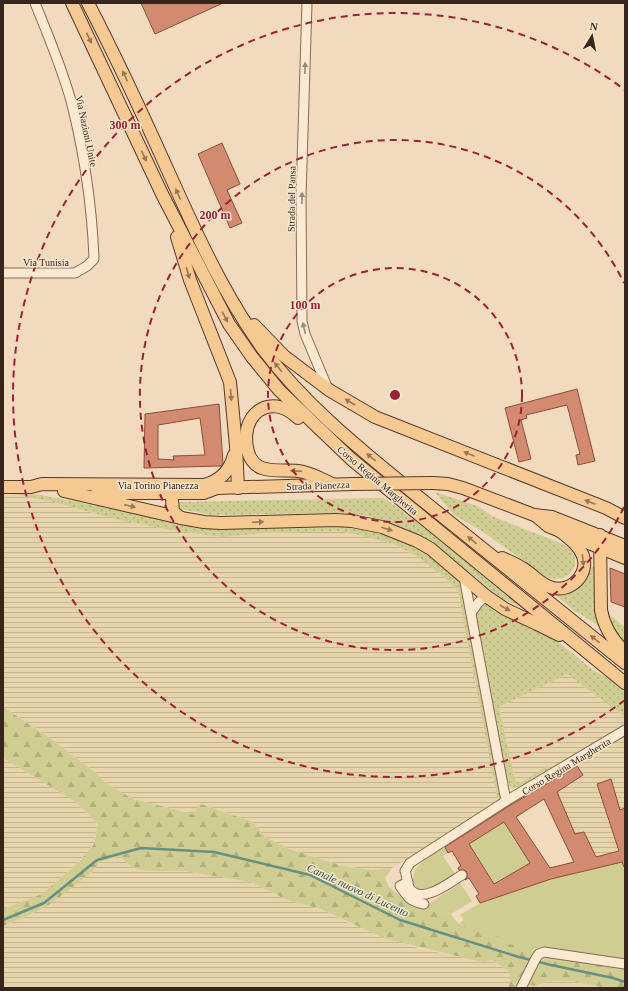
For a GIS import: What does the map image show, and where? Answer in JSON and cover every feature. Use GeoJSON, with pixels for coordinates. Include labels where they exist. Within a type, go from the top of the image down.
{"type":"FeatureCollection","features":[{"type":"Feature","properties":{"kind":"main road"},"geometry":{"type":"LineString","coordinates":[[72,3],[169,209],[190,280],[230,382],[238,488]]}},
{"type":"Feature","properties":{"kind":"main road","name":"Corso Regina Margherita"},"geometry":{"type":"LineString","coordinates":[[88,3],[117,57],[194,230],[233,304],[264,350],[290,382],[315,408],[362,449],[484,550],[625,663]]}},
{"type":"Feature","properties":{"kind":"main road","name":"Corso Regina Margherita"},"geometry":{"type":"LineString","coordinates":[[169,209],[229,324],[252,357],[279,390],[350,459],[625,683]]}},
{"type":"Feature","properties":{"kind":"main road"},"geometry":{"type":"LineString","coordinates":[[233,304],[284,356],[329,390],[375,417],[606,508],[625,518]]}},
{"type":"Feature","properties":{"kind":"main road"},"geometry":{"type":"LineString","coordinates":[[332,484],[315,475],[299,471],[270,470],[258,466],[250,456],[248,450],[247,428],[251,418],[258,411],[266,407],[271,406],[284,408],[293,414],[327,448],[350,459]]}},
{"type":"Feature","properties":{"kind":"main road"},"geometry":{"type":"LineString","coordinates":[[204,485],[212,483],[226,473],[233,461],[236,446]]}},
{"type":"Feature","properties":{"kind":"main road","name":"Via Torino Pianezza"},"geometry":{"type":"LineString","coordinates":[[31,487],[42,484],[172,489],[204,493],[217,488]]}},
{"type":"Feature","properties":{"kind":"main road","name":"Strada Pianezza"},"geometry":{"type":"LineString","coordinates":[[217,488],[332,484],[448,484],[534,515],[552,517],[622,553]]}},
{"type":"Feature","properties":{"kind":"main road","name":"Via Torino Pianezza"},"geometry":{"type":"LineString","coordinates":[[3,487],[31,487],[95,494],[172,489],[204,485],[217,488]]}},
{"type":"Feature","properties":{"kind":"main road"},"geometry":{"type":"LineString","coordinates":[[172,489],[173,512],[181,518]]}},
{"type":"Feature","properties":{"kind":"main road"},"geometry":{"type":"LineString","coordinates":[[64,491],[181,518],[221,523],[335,520],[366,524],[398,533],[432,549],[464,578],[504,609],[537,624],[586,651]]}},
{"type":"Feature","properties":{"kind":"main road","name":"Strada Pianezza"},"geometry":{"type":"LineString","coordinates":[[534,515],[548,526],[560,531],[600,542]]}},
{"type":"Feature","properties":{"kind":"main road"},"geometry":{"type":"LineString","coordinates":[[484,550],[522,568],[548,586],[554,588],[565,588],[574,584],[580,578],[584,560],[577,546],[560,531]]}},
{"type":"Feature","properties":{"kind":"main road"},"geometry":{"type":"LineString","coordinates":[[600,542],[601,605],[603,618],[615,642],[625,652]]}},
{"type":"Feature","properties":{"kind":"main road"},"geometry":{"type":"LineString","coordinates":[[601,572],[606,561],[611,557],[622,553]]}},
{"type":"Feature","properties":{"kind":"street","name":"Via Nazioni Unite"},"geometry":{"type":"LineString","coordinates":[[35,3],[56,56],[70,101],[88,185],[94,258],[88,266]]}},
{"type":"Feature","properties":{"kind":"street","name":"Strada del Pansa"},"geometry":{"type":"LineString","coordinates":[[307,3],[301,196],[302,321],[305,334],[329,390]]}},
{"type":"Feature","properties":{"kind":"street","name":"Via Tunisia"},"geometry":{"type":"LineString","coordinates":[[3,273],[75,273],[88,266]]}},
{"type":"Feature","properties":{"kind":"street"},"geometry":{"type":"LineString","coordinates":[[464,578],[506,801]]}},
{"type":"Feature","properties":{"kind":"street"},"geometry":{"type":"LineString","coordinates":[[471,613],[478,603],[486,596]]}},
{"type":"Feature","properties":{"kind":"street","name":"Corso Regina Margherita"},"geometry":{"type":"LineString","coordinates":[[424,904],[412,902],[400,886],[408,882],[405,871],[410,863],[506,801],[625,730]]}},
{"type":"Feature","properties":{"kind":"street"},"geometry":{"type":"LineString","coordinates":[[408,882],[409,888],[414,893],[421,896],[430,894],[462,875]]}},
{"type":"Feature","properties":{"kind":"street"},"geometry":{"type":"LineString","coordinates":[[521,988],[534,961],[539,954],[544,952],[625,964]]}},
{"type":"Feature","properties":{"kind":"shaded area"},"geometry":{"type":"Polygon","coordinates":[[[3,494],[19,495],[54,502],[118,520],[171,530],[222,537],[263,533],[339,531],[393,544],[417,556],[444,577],[458,591],[498,802],[392,868],[372,870],[343,866],[291,850],[265,837],[253,822],[201,804],[194,814],[133,799],[107,784],[96,773],[50,738],[3,707],[3,494]]]}},
{"type":"Feature","properties":{"kind":"shaded area"},"geometry":{"type":"Polygon","coordinates":[[[567,674],[625,717],[625,808],[620,810],[625,824],[625,849],[596,857],[584,832],[575,834],[557,792],[582,775],[575,764],[553,777],[547,767],[522,782],[517,783],[515,780],[499,707],[567,674]]]}},
{"type":"Feature","properties":{"kind":"shaded area"},"geometry":{"type":"Polygon","coordinates":[[[3,758],[76,802],[98,824],[94,844],[78,863],[42,894],[3,909],[3,758]]]}},
{"type":"Feature","properties":{"kind":"shaded area"},"geometry":{"type":"Polygon","coordinates":[[[120,856],[136,869],[145,871],[184,871],[251,882],[287,900],[321,909],[347,922],[414,947],[483,962],[492,960],[510,972],[510,983],[508,988],[3,988],[3,926],[29,915],[92,872],[100,862],[120,856]]]}},
{"type":"Feature","properties":{"kind":"shaded area"},"geometry":{"type":"Polygon","coordinates":[[[548,981],[572,981],[607,988],[523,988],[525,984],[534,986],[548,981]]]}},
{"type":"Feature","properties":{"kind":"green space"},"geometry":{"type":"Polygon","coordinates":[[[435,492],[477,506],[494,517],[565,545],[572,551],[575,558],[575,565],[572,571],[568,575],[561,578],[553,579],[545,576],[482,531],[454,515],[435,492]]]}},
{"type":"Feature","properties":{"kind":"green space"},"geometry":{"type":"Polygon","coordinates":[[[3,493],[41,495],[217,529],[349,527],[378,533],[416,548],[462,582],[503,798],[498,802],[458,591],[444,577],[417,556],[393,544],[339,531],[263,533],[222,537],[171,530],[118,520],[54,502],[3,493]]]}},
{"type":"Feature","properties":{"kind":"green space"},"geometry":{"type":"Polygon","coordinates":[[[384,498],[408,515],[524,608],[502,599],[434,543],[406,530],[368,516],[340,513],[212,515],[179,509],[179,502],[384,498]]]}},
{"type":"Feature","properties":{"kind":"green space"},"geometry":{"type":"Polygon","coordinates":[[[590,567],[595,567],[600,624],[598,625],[573,610],[557,596],[557,592],[590,567]]]}},
{"type":"Feature","properties":{"kind":"green space"},"geometry":{"type":"Polygon","coordinates":[[[486,601],[555,639],[593,670],[614,682],[625,691],[625,717],[567,674],[499,707],[515,780],[517,782],[522,782],[547,766],[549,769],[518,788],[511,788],[506,783],[475,615],[480,606],[486,601]]]}},
{"type":"Feature","properties":{"kind":"green space"},"geometry":{"type":"Polygon","coordinates":[[[610,615],[625,627],[625,644],[615,630],[610,615]]]}},
{"type":"Feature","properties":{"kind":"green space"},"geometry":{"type":"Polygon","coordinates":[[[3,707],[50,738],[96,773],[107,784],[133,799],[193,814],[201,804],[253,822],[265,837],[292,850],[343,866],[372,870],[392,868],[385,878],[389,887],[413,907],[451,914],[456,921],[462,925],[489,931],[500,938],[625,967],[625,988],[607,988],[572,981],[548,981],[534,986],[521,983],[518,988],[508,988],[510,983],[510,972],[492,960],[483,962],[386,939],[321,909],[287,900],[251,882],[184,871],[145,871],[136,869],[120,856],[100,862],[92,872],[52,903],[3,926],[3,909],[42,894],[78,863],[94,844],[98,824],[76,802],[3,758],[3,707]]]}},
{"type":"Feature","properties":{"kind":"green space"},"geometry":{"type":"Polygon","coordinates":[[[504,822],[530,863],[494,883],[469,844],[504,822]]]}},
{"type":"Feature","properties":{"kind":"green space"},"geometry":{"type":"Polygon","coordinates":[[[445,847],[448,853],[443,856],[455,874],[427,892],[419,890],[414,884],[413,878],[418,866],[423,861],[445,847]]]}},
{"type":"Feature","properties":{"kind":"green space"},"geometry":{"type":"Polygon","coordinates":[[[625,861],[625,961],[502,943],[493,933],[471,929],[460,923],[464,920],[460,915],[487,900],[551,879],[625,861]]]}},
{"type":"Feature","properties":{"kind":"green space"},"geometry":{"type":"Polygon","coordinates":[[[460,883],[472,901],[451,914],[414,907],[426,906],[460,883]]]}},
{"type":"Feature","properties":{"kind":"building"},"geometry":{"type":"Polygon","coordinates":[[[141,3],[223,3],[155,34],[141,3]]]}},
{"type":"Feature","properties":{"kind":"building"},"geometry":{"type":"Polygon","coordinates":[[[222,143],[240,184],[227,190],[242,223],[230,228],[198,154],[222,143]]]}},
{"type":"Feature","properties":{"kind":"building"},"geometry":{"type":"Polygon","coordinates":[[[577,389],[595,461],[578,465],[576,455],[580,454],[567,405],[526,415],[527,418],[521,420],[531,459],[519,462],[505,408],[577,389]]]}},
{"type":"Feature","properties":{"kind":"building"},"geometry":{"type":"Polygon","coordinates":[[[219,404],[223,463],[221,466],[144,468],[145,414],[219,404]],[[200,418],[158,425],[158,459],[174,460],[173,456],[205,455],[200,418]]]}},
{"type":"Feature","properties":{"kind":"building"},"geometry":{"type":"Polygon","coordinates":[[[610,568],[625,574],[625,607],[611,602],[610,568]]]}},
{"type":"Feature","properties":{"kind":"building"},"geometry":{"type":"Polygon","coordinates":[[[577,766],[583,775],[557,792],[575,834],[584,832],[596,857],[619,851],[597,784],[611,779],[620,810],[625,808],[625,867],[622,862],[551,879],[480,903],[476,896],[479,894],[469,878],[465,880],[467,877],[467,872],[464,870],[459,870],[458,868],[461,866],[452,851],[448,853],[445,847],[509,806],[577,766]],[[544,799],[516,817],[550,868],[574,862],[544,799]],[[504,822],[469,844],[494,884],[530,863],[504,822]]]}},
{"type":"Feature","properties":{"kind":"waterway","name":"Canale nuovo di Lucento"},"geometry":{"type":"LineString","coordinates":[[3,920],[44,903],[97,860],[141,848],[214,852],[310,875],[400,920],[519,957],[625,982]]}}]}
